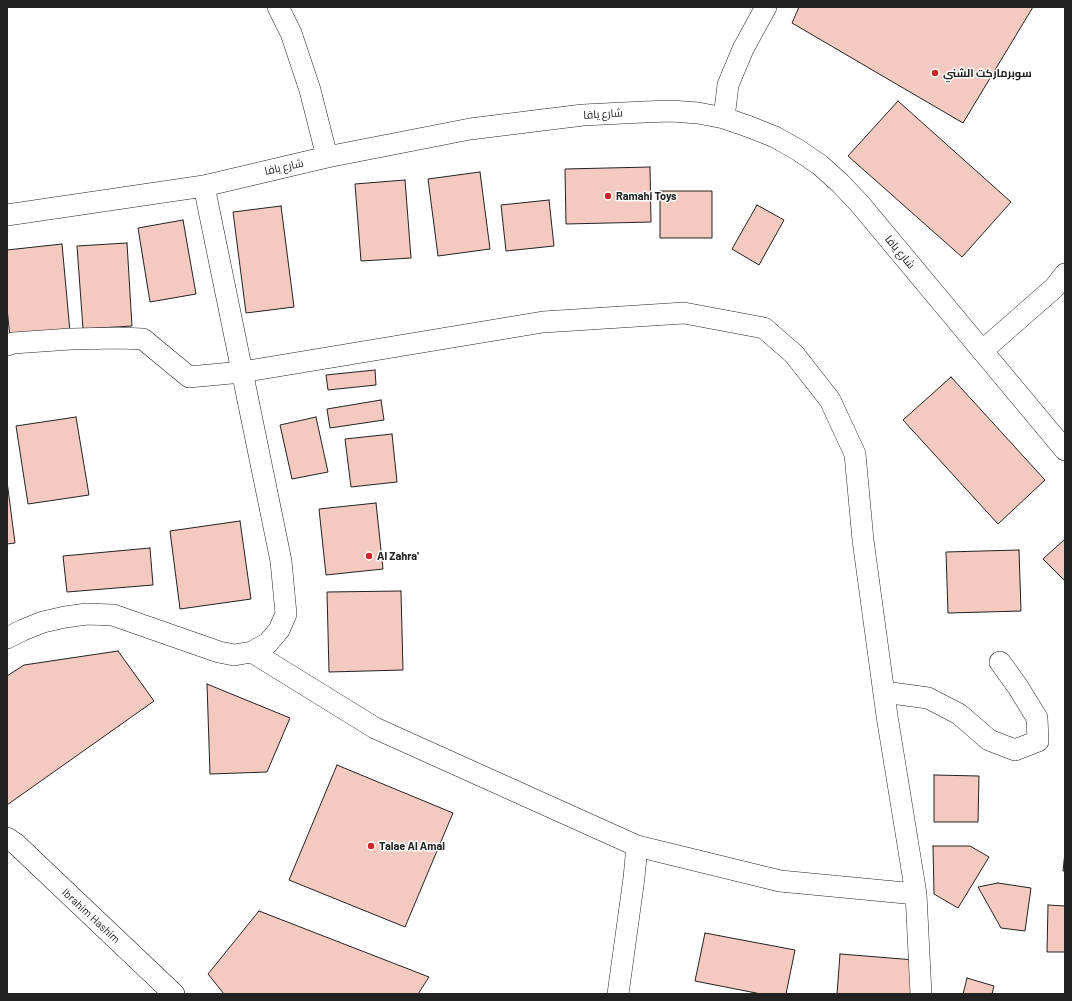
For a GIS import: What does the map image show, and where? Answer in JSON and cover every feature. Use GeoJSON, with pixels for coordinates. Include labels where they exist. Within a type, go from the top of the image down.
{"type":"FeatureCollection","features":[{"type":"Feature","properties":{"kind":"street"},"geometry":{"type":"LineString","coordinates":[[278,7],[291,33],[310,90],[327,157]]}},
{"type":"Feature","properties":{"kind":"street"},"geometry":{"type":"LineString","coordinates":[[724,118],[728,85],[743,49],[766,7]]}},
{"type":"Feature","properties":{"kind":"street","name":"شارع يافا"},"geometry":{"type":"LineString","coordinates":[[7,215],[204,186],[327,157],[470,129],[583,115],[671,111],[724,118],[768,134],[798,150],[840,183],[864,209],[1065,450]]}},
{"type":"Feature","properties":{"kind":"street"},"geometry":{"type":"LineString","coordinates":[[7,638],[43,622],[65,617],[87,614],[113,615],[219,652],[234,655],[252,652],[268,643],[279,630],[286,614],[281,561],[204,186]]}},
{"type":"Feature","properties":{"kind":"street"},"geometry":{"type":"LineString","coordinates":[[982,351],[1054,288],[1065,274]]}},
{"type":"Feature","properties":{"kind":"street"},"geometry":{"type":"LineString","coordinates":[[7,345],[13,343],[71,339],[144,339],[189,377],[242,372],[542,322],[684,312],[764,328],[794,354],[830,400],[855,454],[863,540],[884,692],[916,894],[921,994]]}},
{"type":"Feature","properties":{"kind":"street"},"geometry":{"type":"LineString","coordinates":[[252,652],[375,728],[637,846],[780,881],[916,894]]}},
{"type":"Feature","properties":{"kind":"street"},"geometry":{"type":"LineString","coordinates":[[884,692],[928,698],[959,714],[989,740],[1015,750],[1038,742],[1036,718],[1018,687],[1000,662]]}},
{"type":"Feature","properties":{"kind":"street","name":"Ibrahim Hashim"},"geometry":{"type":"LineString","coordinates":[[7,838],[16,844],[174,994]]}},
{"type":"Feature","properties":{"kind":"street"},"geometry":{"type":"LineString","coordinates":[[618,994],[637,846]]}},
{"type":"Feature","properties":{"kind":"building","name":"سوبرماركت الشني"},"geometry":{"type":"Polygon","coordinates":[[[799,7],[1033,7],[963,123],[792,23],[799,7]]]}},
{"type":"Feature","properties":{"kind":"building"},"geometry":{"type":"Polygon","coordinates":[[[898,101],[1011,202],[962,257],[848,156],[898,101]]]}},
{"type":"Feature","properties":{"kind":"building","name":"Ramahi Toys"},"geometry":{"type":"Polygon","coordinates":[[[650,167],[651,222],[566,224],[565,169],[650,167]]]}},
{"type":"Feature","properties":{"kind":"building"},"geometry":{"type":"Polygon","coordinates":[[[480,172],[490,249],[438,256],[428,179],[480,172]]]}},
{"type":"Feature","properties":{"kind":"building"},"geometry":{"type":"Polygon","coordinates":[[[405,180],[411,258],[361,261],[355,184],[405,180]]]}},
{"type":"Feature","properties":{"kind":"building"},"geometry":{"type":"Polygon","coordinates":[[[660,191],[712,191],[712,238],[660,238],[660,191]]]}},
{"type":"Feature","properties":{"kind":"building"},"geometry":{"type":"Polygon","coordinates":[[[549,200],[554,246],[506,251],[501,205],[549,200]]]}},
{"type":"Feature","properties":{"kind":"building"},"geometry":{"type":"Polygon","coordinates":[[[757,205],[784,220],[759,265],[732,249],[757,205]]]}},
{"type":"Feature","properties":{"kind":"building"},"geometry":{"type":"Polygon","coordinates":[[[281,206],[294,307],[246,313],[233,212],[281,206]]]}},
{"type":"Feature","properties":{"kind":"building"},"geometry":{"type":"Polygon","coordinates":[[[183,220],[196,294],[150,302],[138,228],[183,220]]]}},
{"type":"Feature","properties":{"kind":"building"},"geometry":{"type":"Polygon","coordinates":[[[127,243],[132,326],[83,329],[77,246],[127,243]]]}},
{"type":"Feature","properties":{"kind":"building"},"geometry":{"type":"Polygon","coordinates":[[[62,244],[70,332],[10,338],[7,308],[7,250],[62,244]]]}},
{"type":"Feature","properties":{"kind":"building"},"geometry":{"type":"Polygon","coordinates":[[[375,370],[376,385],[328,390],[326,375],[375,370]]]}},
{"type":"Feature","properties":{"kind":"building"},"geometry":{"type":"Polygon","coordinates":[[[951,377],[1045,480],[998,524],[903,420],[951,377]]]}},
{"type":"Feature","properties":{"kind":"building"},"geometry":{"type":"Polygon","coordinates":[[[381,400],[384,420],[330,428],[327,409],[381,400]]]}},
{"type":"Feature","properties":{"kind":"building"},"geometry":{"type":"Polygon","coordinates":[[[76,417],[89,495],[28,504],[16,426],[76,417]]]}},
{"type":"Feature","properties":{"kind":"building"},"geometry":{"type":"Polygon","coordinates":[[[316,417],[328,472],[292,479],[280,425],[316,417]]]}},
{"type":"Feature","properties":{"kind":"building"},"geometry":{"type":"Polygon","coordinates":[[[392,434],[397,482],[351,487],[345,439],[392,434]]]}},
{"type":"Feature","properties":{"kind":"building"},"geometry":{"type":"Polygon","coordinates":[[[7,481],[15,543],[7,544],[7,481]]]}},
{"type":"Feature","properties":{"kind":"building"},"geometry":{"type":"Polygon","coordinates":[[[376,503],[383,569],[326,575],[319,509],[376,503]]]}},
{"type":"Feature","properties":{"kind":"building"},"geometry":{"type":"Polygon","coordinates":[[[240,521],[251,599],[180,609],[170,531],[240,521]]]}},
{"type":"Feature","properties":{"kind":"building"},"geometry":{"type":"Polygon","coordinates":[[[1065,539],[1065,581],[1043,559],[1065,539]]]}},
{"type":"Feature","properties":{"kind":"building"},"geometry":{"type":"Polygon","coordinates":[[[150,548],[153,585],[67,592],[63,556],[150,548]]]}},
{"type":"Feature","properties":{"kind":"building"},"geometry":{"type":"Polygon","coordinates":[[[1019,550],[1021,611],[948,613],[946,552],[1019,550]]]}},
{"type":"Feature","properties":{"kind":"building"},"geometry":{"type":"Polygon","coordinates":[[[401,591],[403,670],[329,672],[327,592],[401,591]]]}},
{"type":"Feature","properties":{"kind":"building"},"geometry":{"type":"Polygon","coordinates":[[[118,651],[154,701],[7,805],[7,676],[24,665],[118,651]]]}},
{"type":"Feature","properties":{"kind":"building"},"geometry":{"type":"Polygon","coordinates":[[[207,684],[290,718],[267,772],[210,774],[207,684]]]}},
{"type":"Feature","properties":{"kind":"building","name":"Talae Al Amal"},"geometry":{"type":"Polygon","coordinates":[[[337,765],[453,813],[405,927],[289,880],[337,765]]]}},
{"type":"Feature","properties":{"kind":"building"},"geometry":{"type":"Polygon","coordinates":[[[934,775],[979,776],[978,822],[934,822],[934,775]]]}},
{"type":"Feature","properties":{"kind":"building"},"geometry":{"type":"Polygon","coordinates":[[[933,846],[970,846],[989,857],[958,908],[934,894],[933,846]]]}},
{"type":"Feature","properties":{"kind":"building"},"geometry":{"type":"Polygon","coordinates":[[[1065,852],[1065,871],[1063,871],[1065,852]]]}},
{"type":"Feature","properties":{"kind":"building"},"geometry":{"type":"Polygon","coordinates":[[[998,883],[1031,888],[1025,931],[1001,928],[978,887],[998,883]]]}},
{"type":"Feature","properties":{"kind":"building"},"geometry":{"type":"Polygon","coordinates":[[[1048,905],[1065,906],[1065,952],[1047,952],[1048,905]]]}},
{"type":"Feature","properties":{"kind":"building"},"geometry":{"type":"Polygon","coordinates":[[[259,911],[429,977],[418,994],[224,994],[208,974],[259,911]]]}},
{"type":"Feature","properties":{"kind":"building"},"geometry":{"type":"Polygon","coordinates":[[[705,933],[795,950],[786,994],[761,994],[695,981],[705,933]]]}},
{"type":"Feature","properties":{"kind":"building"},"geometry":{"type":"Polygon","coordinates":[[[840,954],[915,960],[912,994],[837,994],[840,954]]]}},
{"type":"Feature","properties":{"kind":"building"},"geometry":{"type":"Polygon","coordinates":[[[967,978],[994,986],[992,994],[963,994],[967,978]]]}},
{"type":"Feature","properties":{"kind":"place","name":"سوبرماركت الشني"},"geometry":{"type":"Point","coordinates":[935,73]}},
{"type":"Feature","properties":{"kind":"place","name":"Ramahi Toys"},"geometry":{"type":"Point","coordinates":[608,196]}},
{"type":"Feature","properties":{"kind":"place","name":"Al Zahra'"},"geometry":{"type":"Point","coordinates":[369,556]}},
{"type":"Feature","properties":{"kind":"place","name":"Talae Al Amal"},"geometry":{"type":"Point","coordinates":[371,846]}}]}
